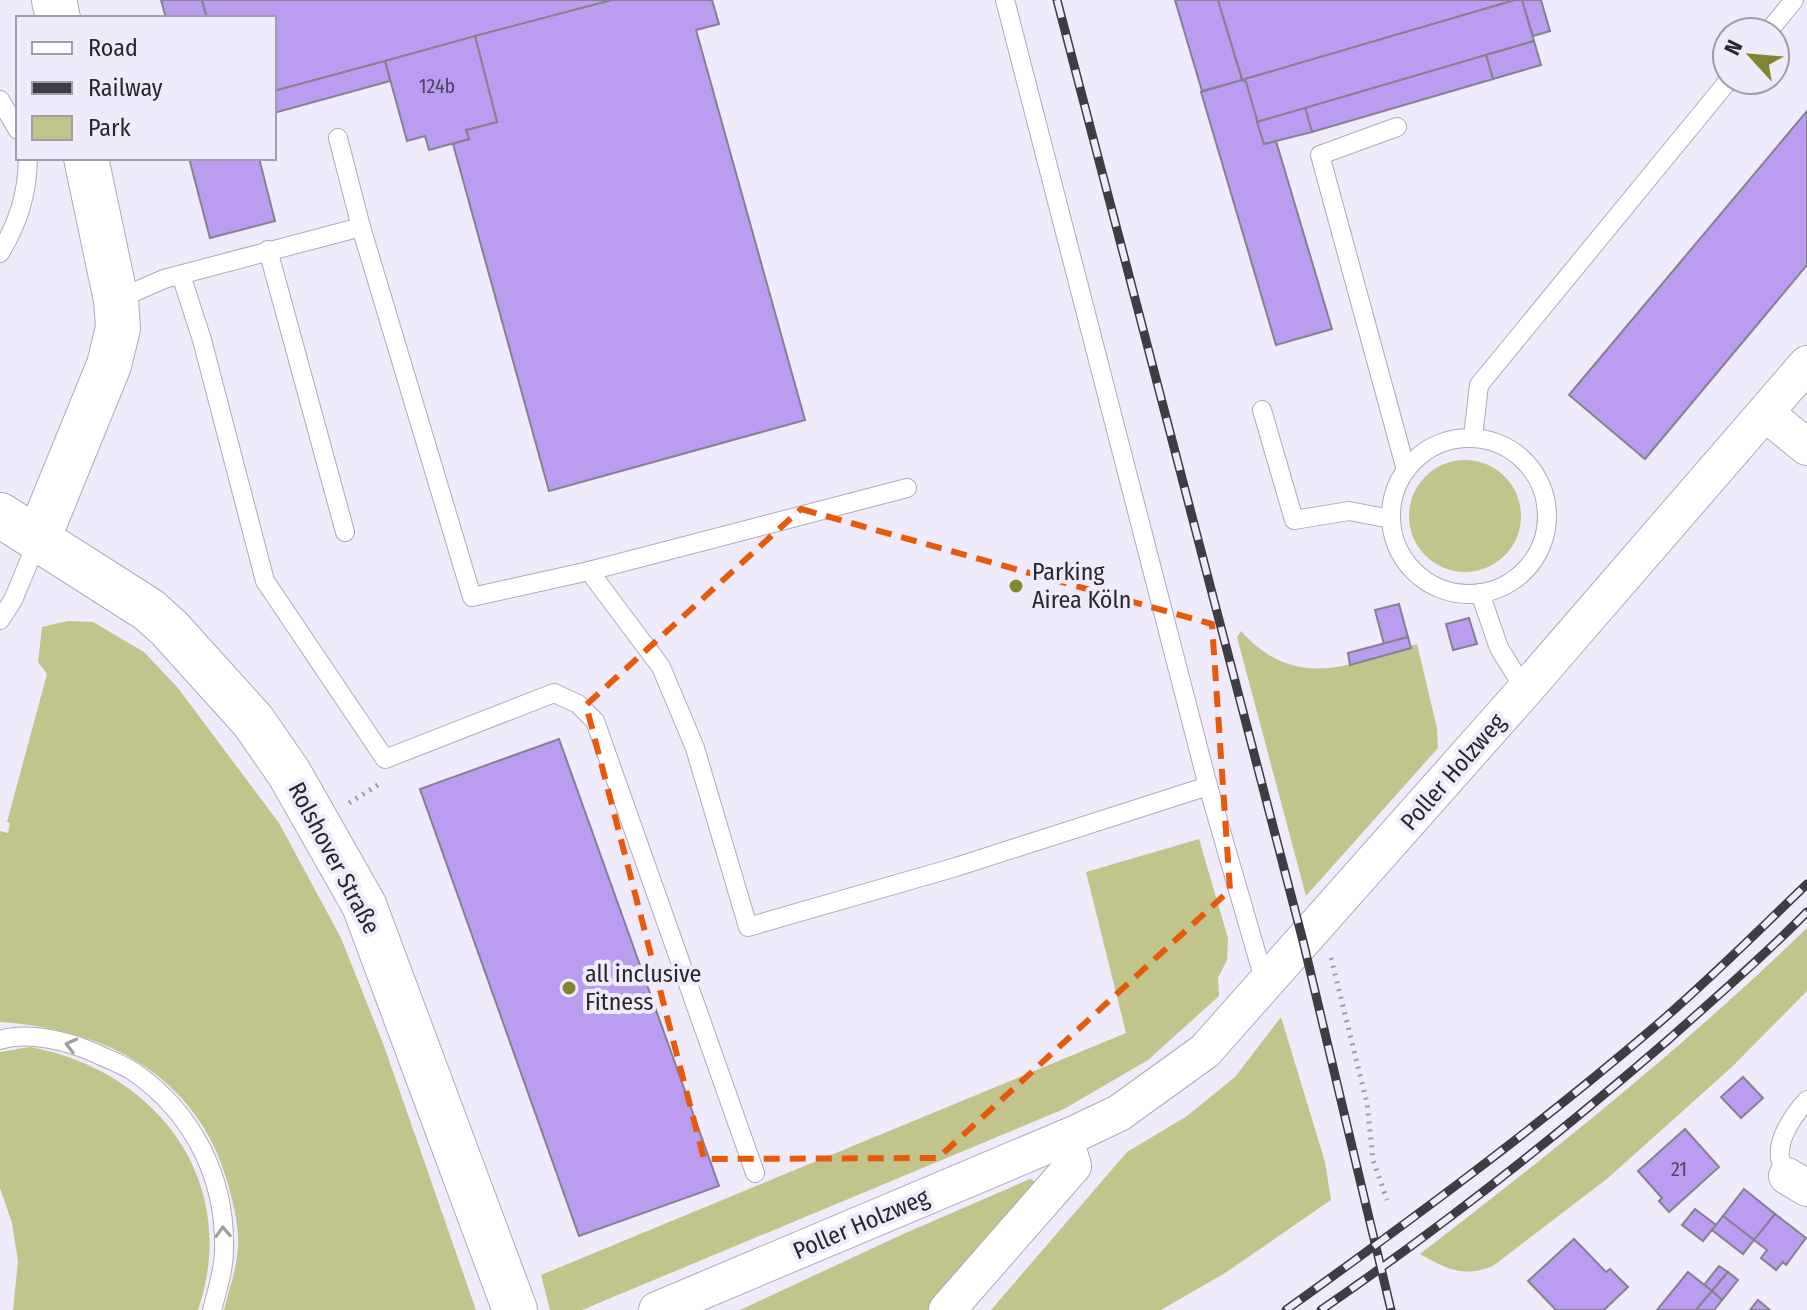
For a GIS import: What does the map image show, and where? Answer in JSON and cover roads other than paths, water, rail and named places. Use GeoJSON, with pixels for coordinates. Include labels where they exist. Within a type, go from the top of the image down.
{"type":"FeatureCollection","features":[{"type":"Feature","properties":{"kind":"street"},"geometry":{"type":"LineString","coordinates":[[38,539],[109,365],[118,328],[116,300],[86,160]]}},
{"type":"Feature","properties":{"kind":"street","name":"Poller Holzweg"},"geometry":{"type":"LineString","coordinates":[[657,1310],[1119,1113],[1205,1051],[1525,690],[1807,364]]}},
{"type":"Feature","properties":{"kind":"street"},"geometry":{"type":"LineString","coordinates":[[1765,413],[1807,447]]}},
{"type":"Feature","properties":{"kind":"street","name":"Rolshover Straße"},"geometry":{"type":"LineString","coordinates":[[0,515],[149,610],[253,721],[289,773],[364,905],[515,1310]]}},
{"type":"Feature","properties":{"kind":"street"},"geometry":{"type":"LineString","coordinates":[[947,1310],[1073,1166],[1065,1138]]}},
{"type":"Feature","properties":{"kind":"lane"},"geometry":{"type":"LineString","coordinates":[[1005,0],[1208,786],[1265,983]]}},
{"type":"Feature","properties":{"kind":"lane"},"geometry":{"type":"LineString","coordinates":[[1781,16],[1794,0]]}},
{"type":"Feature","properties":{"kind":"lane"},"geometry":{"type":"LineString","coordinates":[[1473,437],[1479,385],[1716,96]]}},
{"type":"Feature","properties":{"kind":"lane"},"geometry":{"type":"LineString","coordinates":[[0,100],[16,127]]}},
{"type":"Feature","properties":{"kind":"lane"},"geometry":{"type":"LineString","coordinates":[[1397,127],[1320,155],[1406,470]]}},
{"type":"Feature","properties":{"kind":"lane"},"geometry":{"type":"LineString","coordinates":[[338,138],[361,227],[472,597],[589,571],[907,488]]}},
{"type":"Feature","properties":{"kind":"lane"},"geometry":{"type":"LineString","coordinates":[[0,253],[16,225],[25,192],[28,160]]}},
{"type":"Feature","properties":{"kind":"lane"},"geometry":{"type":"LineString","coordinates":[[116,300],[164,279],[361,227]]}},
{"type":"Feature","properties":{"kind":"lane"},"geometry":{"type":"LineString","coordinates":[[268,250],[345,532]]}},
{"type":"Feature","properties":{"kind":"lane"},"geometry":{"type":"LineString","coordinates":[[181,275],[202,340],[265,581],[385,759],[554,693],[578,704],[595,721],[755,1173]]}},
{"type":"Feature","properties":{"kind":"lane"},"geometry":{"type":"LineString","coordinates":[[1262,410],[1294,520],[1349,511],[1391,519]]}},
{"type":"Feature","properties":{"kind":"lane"},"geometry":{"type":"LineString","coordinates":[[1473,437],[1498,443],[1520,456],[1536,475],[1546,499],[1547,525],[1540,550],[1525,571],[1505,586],[1480,593],[1454,593],[1430,584],[1409,567],[1396,545],[1391,519],[1394,493],[1406,470],[1424,451],[1447,440],[1473,437]]}},
{"type":"Feature","properties":{"kind":"lane"},"geometry":{"type":"LineString","coordinates":[[0,620],[13,600],[38,539]]}},
{"type":"Feature","properties":{"kind":"lane"},"geometry":{"type":"LineString","coordinates":[[589,571],[661,667],[695,748],[748,927],[956,867],[1208,786]]}},
{"type":"Feature","properties":{"kind":"lane"},"geometry":{"type":"LineString","coordinates":[[1480,593],[1499,648],[1525,690]]}},
{"type":"Feature","properties":{"kind":"lane"},"geometry":{"type":"LineString","coordinates":[[0,1040],[16,1034],[78,1045],[132,1071],[167,1099],[202,1145],[221,1196],[225,1252],[212,1310]]}},
{"type":"Feature","properties":{"kind":"lane"},"geometry":{"type":"LineString","coordinates":[[1797,1182],[1779,1156],[1783,1138],[1807,1100]]}},
{"type":"Feature","properties":{"kind":"railway"},"geometry":{"type":"LineString","coordinates":[[1057,0],[1303,941],[1391,1310]]}},
{"type":"Feature","properties":{"kind":"railway"},"geometry":{"type":"LineString","coordinates":[[1286,1310],[1472,1173],[1608,1066],[1692,994],[1807,884]]}},
{"type":"Feature","properties":{"kind":"railway"},"geometry":{"type":"LineString","coordinates":[[1321,1310],[1455,1213],[1584,1111],[1721,993],[1807,912]]}},
{"type":"Feature","properties":{"kind":"place","name":"Parking Airea Köln"},"geometry":{"type":"Point","coordinates":[1016,586]}},
{"type":"Feature","properties":{"kind":"place","name":"all inclusive Fitness"},"geometry":{"type":"Point","coordinates":[569,988]}}]}
